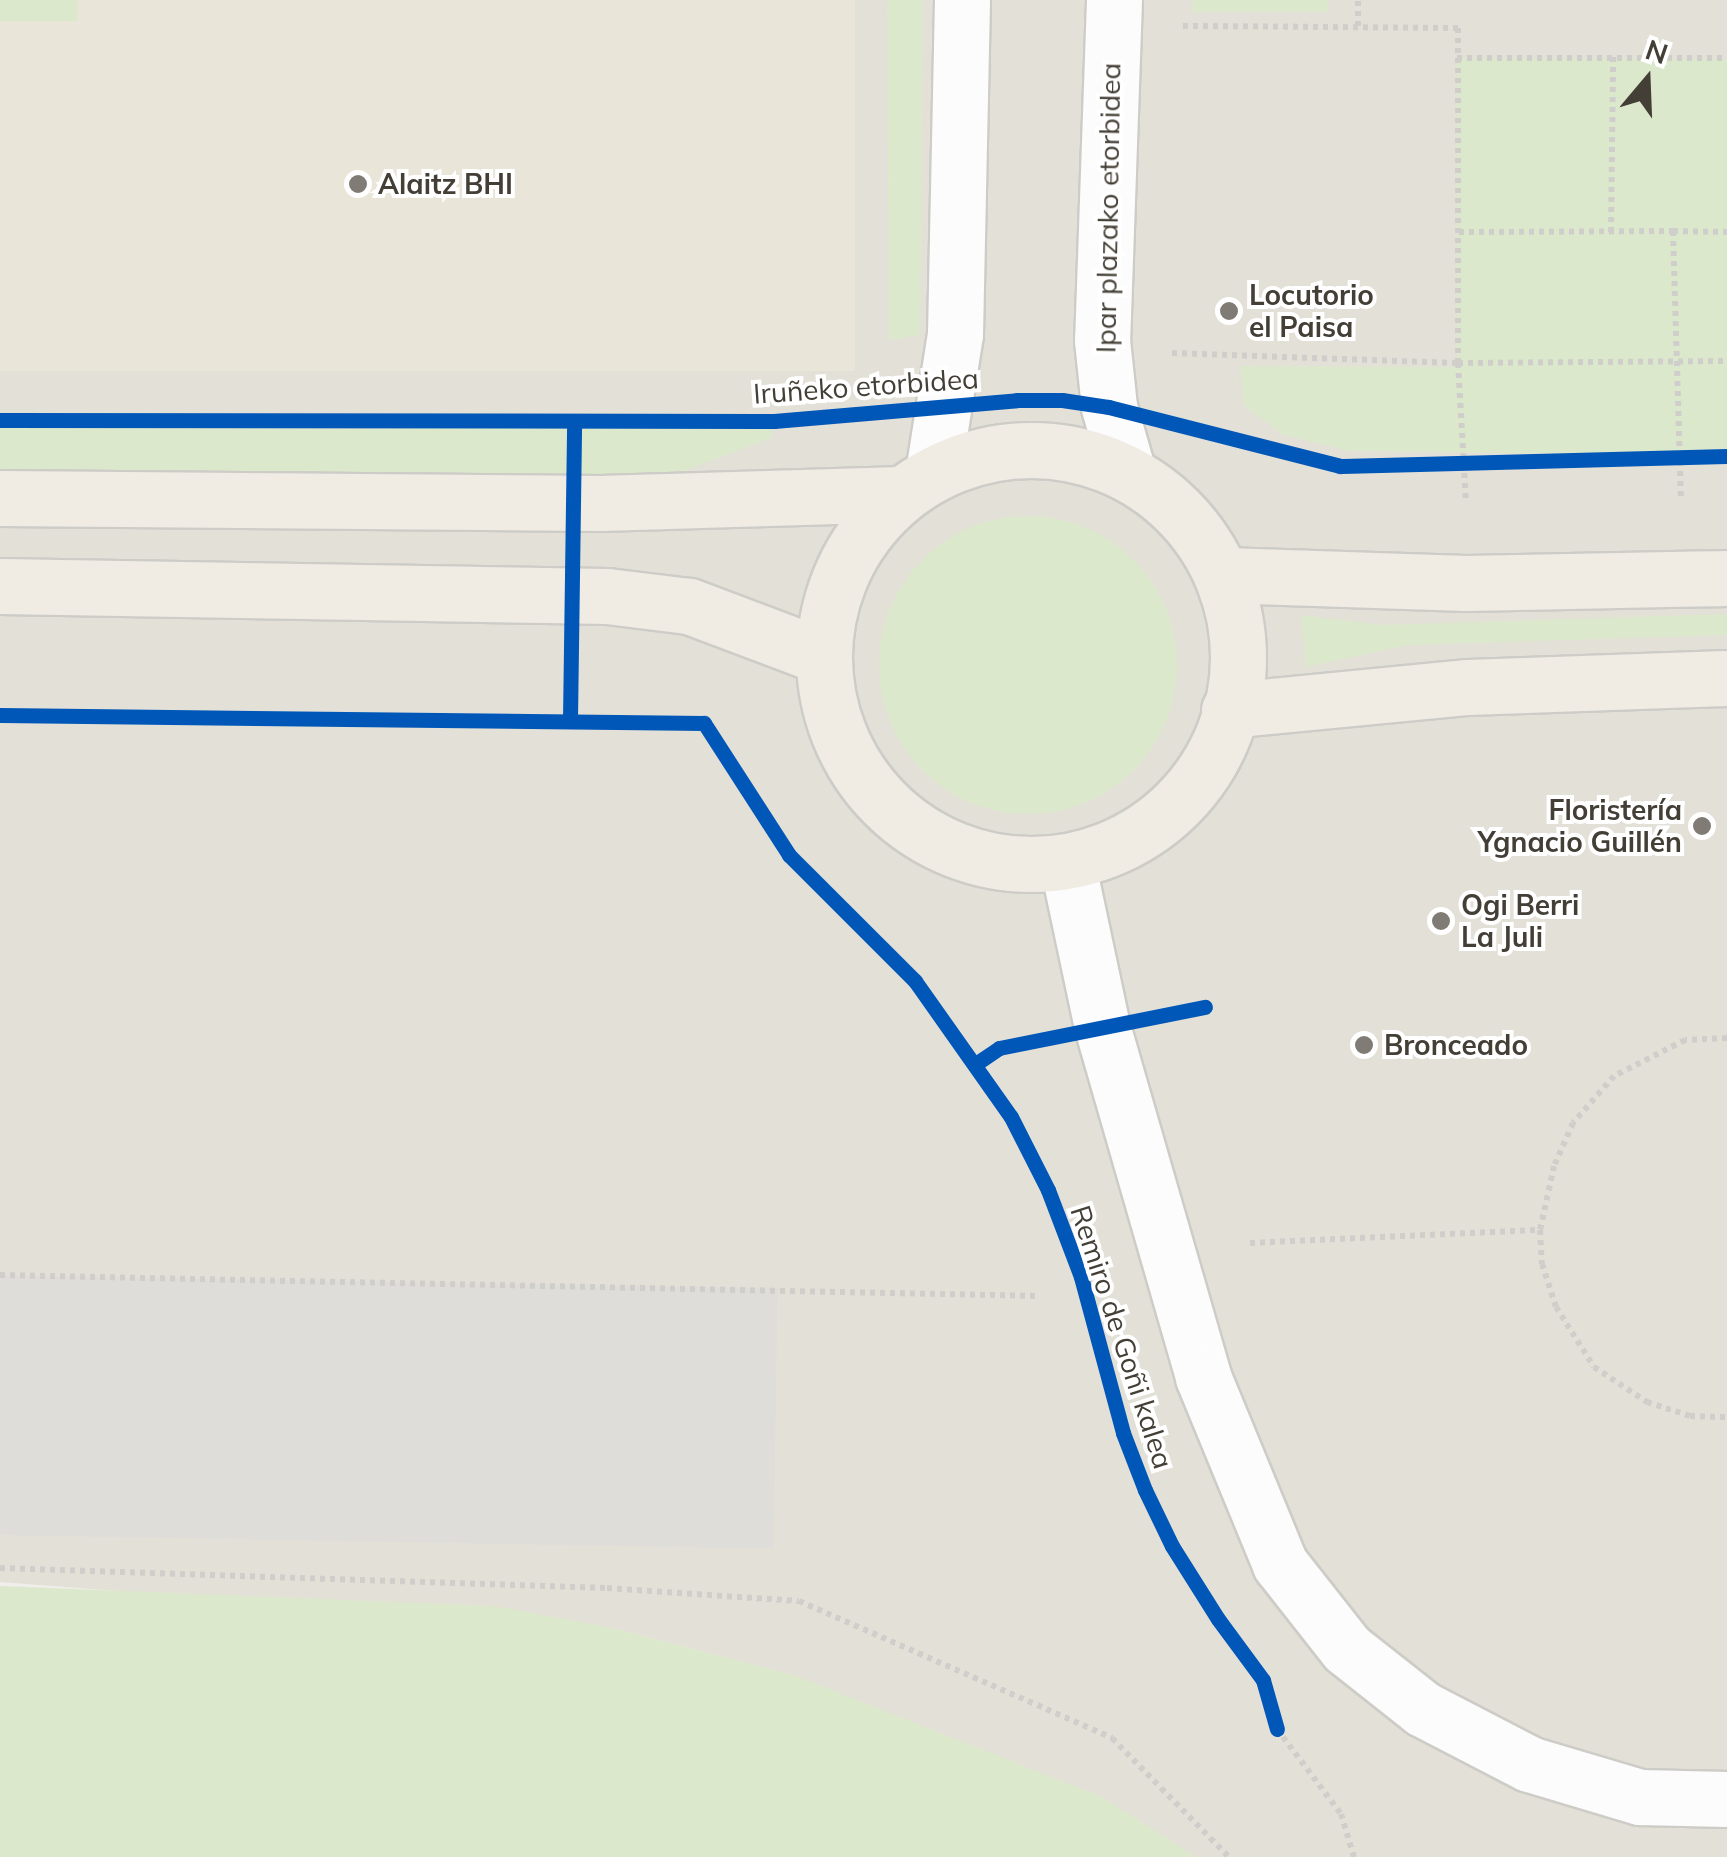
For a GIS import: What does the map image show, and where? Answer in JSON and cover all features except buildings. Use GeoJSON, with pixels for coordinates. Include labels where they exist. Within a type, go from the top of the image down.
{"type":"FeatureCollection","features":[{"type":"Feature","properties":{"kind":"main road"},"geometry":{"type":"LineString","coordinates":[[0,498],[600,503],[918,483],[996,452],[1064,451],[1128,473],[1184,515],[1224,575],[1241,644],[1229,710],[1209,768],[1172,813],[1123,845],[1067,862],[994,863],[926,838],[871,790],[835,728],[822,656],[832,595],[858,539],[918,483]]}},
{"type":"Feature","properties":{"kind":"main road"},"geometry":{"type":"LineString","coordinates":[[1224,575],[1466,583],[1727,578]]}},
{"type":"Feature","properties":{"kind":"main road"},"geometry":{"type":"LineString","coordinates":[[0,586],[607,596],[689,606],[822,656]]}},
{"type":"Feature","properties":{"kind":"main road"},"geometry":{"type":"LineString","coordinates":[[1229,710],[1468,687],[1727,678]]}},
{"type":"Feature","properties":{"kind":"street"},"geometry":{"type":"LineString","coordinates":[[918,483],[955,334],[962,0]]}},
{"type":"Feature","properties":{"kind":"street","name":"Ipar plazako etorbidea"},"geometry":{"type":"LineString","coordinates":[[1114,0],[1102,340],[1109,407],[1128,473]]}},
{"type":"Feature","properties":{"kind":"street"},"geometry":{"type":"LineString","coordinates":[[1067,862],[1102,1026],[1203,1377],[1280,1564],[1348,1649],[1441,1718],[1529,1764],[1640,1797],[1727,1799]]}},
{"type":"Feature","properties":{"kind":"path"},"geometry":{"type":"LineString","coordinates":[[1358,0],[1358,26]]}},
{"type":"Feature","properties":{"kind":"path"},"geometry":{"type":"LineString","coordinates":[[1179,26],[1458,28],[1458,362],[1466,502]]}},
{"type":"Feature","properties":{"kind":"path"},"geometry":{"type":"LineString","coordinates":[[1611,232],[1612,57]]}},
{"type":"Feature","properties":{"kind":"path"},"geometry":{"type":"LineString","coordinates":[[1458,58],[1727,58]]}},
{"type":"Feature","properties":{"kind":"path"},"geometry":{"type":"LineString","coordinates":[[1459,232],[1727,232]]}},
{"type":"Feature","properties":{"kind":"path"},"geometry":{"type":"LineString","coordinates":[[1673,232],[1688,457],[1680,497]]}},
{"type":"Feature","properties":{"kind":"path"},"geometry":{"type":"LineString","coordinates":[[1171,353],[1458,362],[1727,361]]}},
{"type":"Feature","properties":{"kind":"path"},"geometry":{"type":"LineString","coordinates":[[1661,458],[1688,457]]}},
{"type":"Feature","properties":{"kind":"path"},"geometry":{"type":"LineString","coordinates":[[1445,464],[1482,463]]}},
{"type":"Feature","properties":{"kind":"path"},"geometry":{"type":"LineString","coordinates":[[1727,1038],[1686,1040],[1614,1076],[1574,1123],[1554,1166],[1540,1230],[1542,1264],[1556,1307],[1594,1367],[1647,1402],[1690,1416],[1727,1417]]}},
{"type":"Feature","properties":{"kind":"path"},"geometry":{"type":"LineString","coordinates":[[1250,1243],[1540,1230]]}},
{"type":"Feature","properties":{"kind":"path"},"geometry":{"type":"LineString","coordinates":[[0,1275],[1035,1296]]}},
{"type":"Feature","properties":{"kind":"path"},"geometry":{"type":"LineString","coordinates":[[0,1568],[606,1588],[799,1601],[1112,1738],[1230,1857]]}},
{"type":"Feature","properties":{"kind":"path"},"geometry":{"type":"LineString","coordinates":[[1275,1721],[1341,1814],[1354,1857]]}},
{"type":"Feature","properties":{"kind":"shaded area"},"geometry":{"type":"Polygon","coordinates":[[[0,0],[1727,0],[1727,1857],[864,1857],[795,1676],[617,1629],[0,1582],[0,0]]]}},
{"type":"Feature","properties":{"kind":"shaded area"},"geometry":{"type":"Polygon","coordinates":[[[0,0],[855,0],[855,371],[0,371],[0,0]]]}},
{"type":"Feature","properties":{"kind":"shaded area"},"geometry":{"type":"Polygon","coordinates":[[[0,1275],[778,1289],[773,1549],[0,1535],[0,1275]]]}},
{"type":"Feature","properties":{"kind":"green space"},"geometry":{"type":"Polygon","coordinates":[[[0,0],[77,0],[77,21],[0,21],[0,0]]]}},
{"type":"Feature","properties":{"kind":"green space"},"geometry":{"type":"Polygon","coordinates":[[[887,0],[923,0],[920,335],[889,340],[887,0]]]}},
{"type":"Feature","properties":{"kind":"green space"},"geometry":{"type":"Polygon","coordinates":[[[1193,0],[1328,0],[1328,12],[1193,12],[1193,0]]]}},
{"type":"Feature","properties":{"kind":"green space"},"geometry":{"type":"Polygon","coordinates":[[[1457,58],[1727,59],[1727,456],[1350,451],[1283,435],[1244,405],[1240,366],[1457,367],[1457,58]]]}},
{"type":"Feature","properties":{"kind":"green space"},"geometry":{"type":"Polygon","coordinates":[[[0,420],[774,421],[771,438],[600,503],[0,498],[0,420]]]}},
{"type":"Feature","properties":{"kind":"green space"},"geometry":{"type":"Polygon","coordinates":[[[1028,516],[1085,527],[1111,541],[1133,560],[1152,582],[1166,608],[1177,665],[1166,722],[1152,748],[1133,770],[1111,789],[1085,803],[1028,814],[971,803],[945,789],[923,770],[904,748],[890,722],[879,665],[890,608],[904,582],[923,560],[945,541],[971,527],[1028,516]]]}},
{"type":"Feature","properties":{"kind":"green space"},"geometry":{"type":"Polygon","coordinates":[[[1727,614],[1727,635],[1408,645],[1306,667],[1301,615],[1381,625],[1727,614]]]}},
{"type":"Feature","properties":{"kind":"green space"},"geometry":{"type":"Polygon","coordinates":[[[0,1586],[494,1606],[617,1629],[796,1676],[1102,1797],[1196,1857],[0,1857],[0,1586]]]}},
{"type":"Feature","properties":{"kind":"cycle path","name":"Iruñeko etorbidea"},"geometry":{"type":"LineString","coordinates":[[0,420],[774,421],[1017,400],[1062,400],[1109,407],[1340,466],[1727,456]]}},
{"type":"Feature","properties":{"kind":"cycle path"},"geometry":{"type":"LineString","coordinates":[[570,719],[574,421]]}},
{"type":"Feature","properties":{"kind":"cycle path","name":"Remiro de Goñi kalea"},"geometry":{"type":"LineString","coordinates":[[0,715],[704,723],[789,855],[915,981],[1011,1117],[1048,1190],[1081,1277],[1123,1433],[1145,1490],[1172,1546],[1263,1680],[1277,1729]]}},
{"type":"Feature","properties":{"kind":"cycle path"},"geometry":{"type":"LineString","coordinates":[[977,1063],[999,1048],[1205,1007]]}},
{"type":"Feature","properties":{"kind":"place","name":"Alaitz BHI"},"geometry":{"type":"Point","coordinates":[358,184]}},
{"type":"Feature","properties":{"kind":"place","name":"Locutorio el Paisa"},"geometry":{"type":"Point","coordinates":[1229,311]}},
{"type":"Feature","properties":{"kind":"place","name":"Floristería Ygnacio Guillén"},"geometry":{"type":"Point","coordinates":[1702,826]}},
{"type":"Feature","properties":{"kind":"place","name":"Ogi Berri La Juli"},"geometry":{"type":"Point","coordinates":[1441,921]}},
{"type":"Feature","properties":{"kind":"place","name":"Bronceado"},"geometry":{"type":"Point","coordinates":[1364,1045]}}]}
